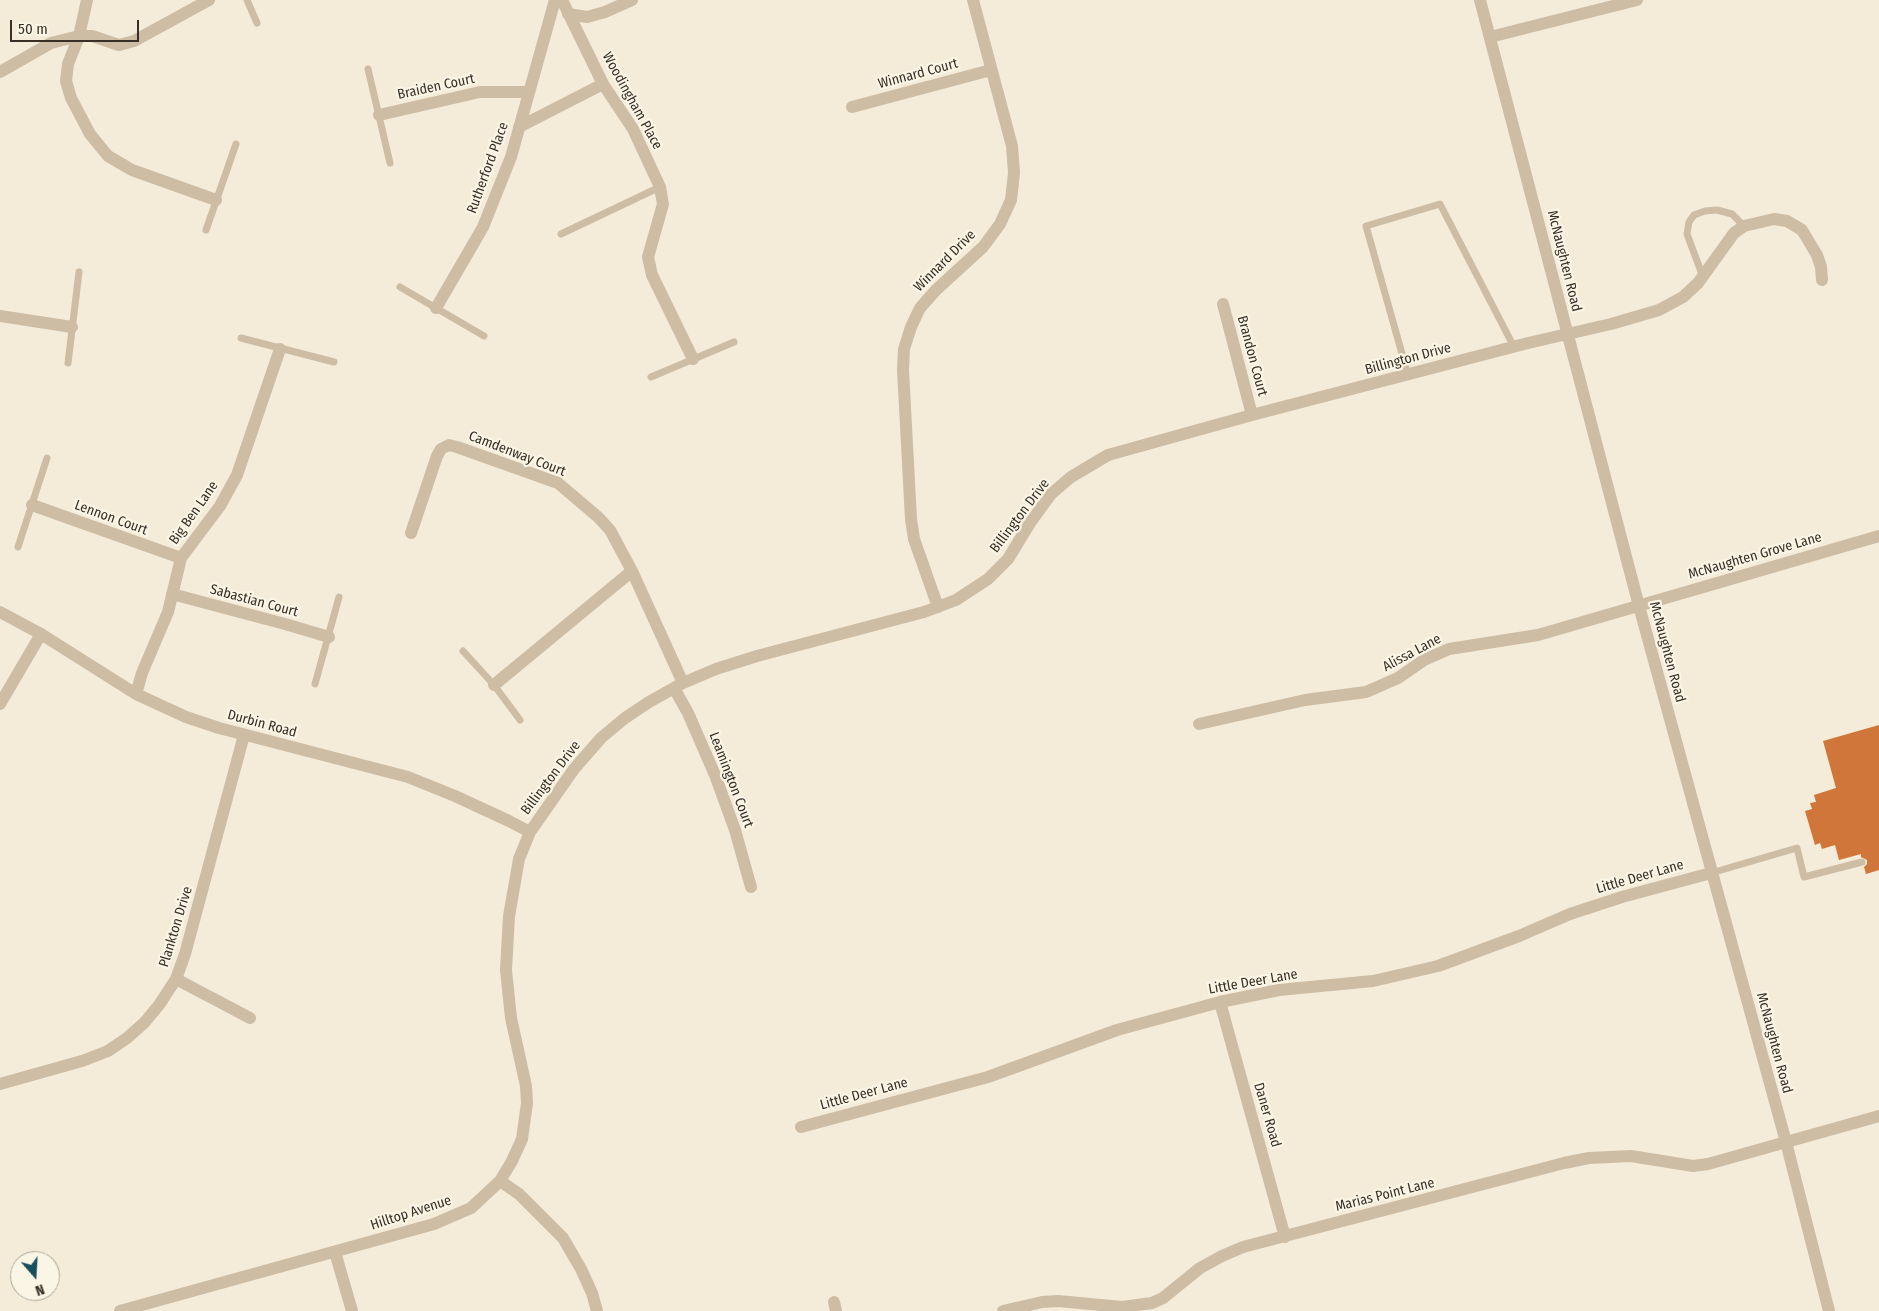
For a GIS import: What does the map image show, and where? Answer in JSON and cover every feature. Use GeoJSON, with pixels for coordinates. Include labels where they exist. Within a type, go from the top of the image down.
{"type":"FeatureCollection","features":[{"type":"Feature","properties":{"kind":"street"},"geometry":{"type":"LineString","coordinates":[[87,0],[78,36],[68,64],[66,81],[71,98],[90,134],[108,156],[132,170],[216,200]]}},
{"type":"Feature","properties":{"kind":"street"},"geometry":{"type":"LineString","coordinates":[[0,72],[51,43],[78,36],[92,36],[119,45],[134,41],[209,0]]}},
{"type":"Feature","properties":{"kind":"street","name":"Rutherford Place"},"geometry":{"type":"LineString","coordinates":[[436,308],[483,227],[511,157],[555,0]]}},
{"type":"Feature","properties":{"kind":"street","name":"Woodingham Place"},"geometry":{"type":"LineString","coordinates":[[562,0],[603,84],[633,129],[660,187],[663,204],[649,249],[649,267],[692,359]]}},
{"type":"Feature","properties":{"kind":"street"},"geometry":{"type":"LineString","coordinates":[[568,14],[587,17],[605,12],[632,0]]}},
{"type":"Feature","properties":{"kind":"street","name":"Winnard Drive"},"geometry":{"type":"LineString","coordinates":[[938,607],[914,539],[911,519],[903,370],[904,350],[911,327],[920,308],[936,290],[983,246],[1000,224],[1011,200],[1014,174],[1012,146],[973,0]]}},
{"type":"Feature","properties":{"kind":"street","name":"McNaughten Road"},"geometry":{"type":"LineString","coordinates":[[1480,0],[1639,606],[1786,1142],[1829,1311]]}},
{"type":"Feature","properties":{"kind":"street"},"geometry":{"type":"LineString","coordinates":[[1490,37],[1637,0]]}},
{"type":"Feature","properties":{"kind":"street","name":"Winnard Court"},"geometry":{"type":"LineString","coordinates":[[852,107],[991,70]]}},
{"type":"Feature","properties":{"kind":"street"},"geometry":{"type":"LineString","coordinates":[[519,127],[603,84]]}},
{"type":"Feature","properties":{"kind":"street","name":"Braiden Court"},"geometry":{"type":"LineString","coordinates":[[379,115],[480,92],[529,92]]}},
{"type":"Feature","properties":{"kind":"street"},"geometry":{"type":"LineString","coordinates":[[1744,226],[1774,219],[1787,221],[1802,230],[1821,267],[1822,280]]}},
{"type":"Feature","properties":{"kind":"street","name":"Billington Drive"},"geometry":{"type":"LineString","coordinates":[[530,832],[574,769],[601,738],[625,718],[678,685],[716,670],[757,656],[938,607],[972,591],[988,579],[1008,559],[1030,523],[1051,494],[1071,477],[1108,455],[1252,415],[1514,347],[1611,324],[1672,304],[1683,297],[1703,277],[1734,233],[1744,226]]}},
{"type":"Feature","properties":{"kind":"street","name":"Brandon Court"},"geometry":{"type":"LineString","coordinates":[[1223,304],[1252,415]]}},
{"type":"Feature","properties":{"kind":"street"},"geometry":{"type":"LineString","coordinates":[[0,316],[72,327]]}},
{"type":"Feature","properties":{"kind":"street","name":"Big Ben Lane"},"geometry":{"type":"LineString","coordinates":[[136,694],[142,672],[168,612],[181,558],[220,506],[237,475],[280,349]]}},
{"type":"Feature","properties":{"kind":"street","name":"Camdenway Court"},"geometry":{"type":"LineString","coordinates":[[411,533],[437,456],[441,449],[449,445],[558,483],[598,517],[610,530],[632,571],[678,685]]}},
{"type":"Feature","properties":{"kind":"street","name":"Lennon Court"},"geometry":{"type":"LineString","coordinates":[[32,505],[181,558]]}},
{"type":"Feature","properties":{"kind":"street","name":"McNaughten Grove Lane"},"geometry":{"type":"LineString","coordinates":[[1639,606],[1879,536]]}},
{"type":"Feature","properties":{"kind":"street"},"geometry":{"type":"LineString","coordinates":[[494,685],[632,571]]}},
{"type":"Feature","properties":{"kind":"street","name":"Sabastian Court"},"geometry":{"type":"LineString","coordinates":[[172,594],[328,637]]}},
{"type":"Feature","properties":{"kind":"street","name":"Alissa Lane"},"geometry":{"type":"LineString","coordinates":[[1199,724],[1305,700],[1366,692],[1398,678],[1424,660],[1449,649],[1538,635],[1639,606]]}},
{"type":"Feature","properties":{"kind":"street","name":"Durbin Road"},"geometry":{"type":"LineString","coordinates":[[0,612],[41,634],[136,694],[186,717],[244,735],[408,778],[454,796],[530,832]]}},
{"type":"Feature","properties":{"kind":"street"},"geometry":{"type":"LineString","coordinates":[[0,704],[41,634]]}},
{"type":"Feature","properties":{"kind":"street","name":"Leamington Court"},"geometry":{"type":"LineString","coordinates":[[678,685],[688,713],[716,775],[735,830],[751,887]]}},
{"type":"Feature","properties":{"kind":"street","name":"Plankton Drive"},"geometry":{"type":"LineString","coordinates":[[0,1084],[82,1061],[108,1051],[144,1023],[160,1005],[176,979],[185,954],[244,735]]}},
{"type":"Feature","properties":{"kind":"street","name":"Hilltop Avenue"},"geometry":{"type":"LineString","coordinates":[[120,1311],[434,1224],[470,1208],[500,1181],[512,1161],[522,1138],[527,1103],[526,1086],[511,1018],[506,970],[509,916],[519,859],[530,832]]}},
{"type":"Feature","properties":{"kind":"street","name":"Little Deer Lane"},"geometry":{"type":"LineString","coordinates":[[801,1127],[988,1077],[1108,1033],[1220,1002],[1279,990],[1373,981],[1411,974],[1465,957],[1570,914],[1622,897],[1711,873]]}},
{"type":"Feature","properties":{"kind":"street"},"geometry":{"type":"LineString","coordinates":[[176,979],[250,1018]]}},
{"type":"Feature","properties":{"kind":"street","name":"Daner Road"},"geometry":{"type":"LineString","coordinates":[[1220,1002],[1285,1237]]}},
{"type":"Feature","properties":{"kind":"street","name":"Marias Point Lane"},"geometry":{"type":"LineString","coordinates":[[1003,1311],[1042,1302],[1153,1307],[1200,1268],[1243,1247],[1589,1158],[1631,1156],[1693,1166],[1879,1116]]}},
{"type":"Feature","properties":{"kind":"street"},"geometry":{"type":"LineString","coordinates":[[500,1181],[519,1194],[563,1238],[581,1269],[592,1293],[597,1311]]}},
{"type":"Feature","properties":{"kind":"street"},"geometry":{"type":"LineString","coordinates":[[335,1252],[352,1311]]}},
{"type":"Feature","properties":{"kind":"lane"},"geometry":{"type":"LineString","coordinates":[[247,0],[257,23]]}},
{"type":"Feature","properties":{"kind":"lane"},"geometry":{"type":"LineString","coordinates":[[368,69],[390,163]]}},
{"type":"Feature","properties":{"kind":"lane"},"geometry":{"type":"LineString","coordinates":[[206,230],[236,144]]}},
{"type":"Feature","properties":{"kind":"lane"},"geometry":{"type":"LineString","coordinates":[[561,234],[660,187]]}},
{"type":"Feature","properties":{"kind":"lane"},"geometry":{"type":"LineString","coordinates":[[1408,375],[1366,226],[1440,204],[1514,347]]}},
{"type":"Feature","properties":{"kind":"lane"},"geometry":{"type":"LineString","coordinates":[[1703,277],[1687,234],[1689,222],[1694,215],[1705,210],[1717,210],[1732,214],[1744,226]]}},
{"type":"Feature","properties":{"kind":"lane"},"geometry":{"type":"LineString","coordinates":[[68,362],[79,272]]}},
{"type":"Feature","properties":{"kind":"lane"},"geometry":{"type":"LineString","coordinates":[[400,287],[484,336]]}},
{"type":"Feature","properties":{"kind":"lane"},"geometry":{"type":"LineString","coordinates":[[240,338],[334,362]]}},
{"type":"Feature","properties":{"kind":"lane"},"geometry":{"type":"LineString","coordinates":[[651,377],[734,342]]}},
{"type":"Feature","properties":{"kind":"lane"},"geometry":{"type":"LineString","coordinates":[[18,546],[46,458]]}},
{"type":"Feature","properties":{"kind":"lane"},"geometry":{"type":"LineString","coordinates":[[315,684],[340,597]]}},
{"type":"Feature","properties":{"kind":"lane"},"geometry":{"type":"LineString","coordinates":[[463,651],[494,685],[520,720]]}},
{"type":"Feature","properties":{"kind":"lane"},"geometry":{"type":"LineString","coordinates":[[1711,873],[1797,848],[1804,877],[1862,862]]}},
{"type":"Feature","properties":{"kind":"building"},"geometry":{"type":"Polygon","coordinates":[[[1879,725],[1879,870],[1866,874],[1864,867],[1867,864],[1867,860],[1861,857],[1861,854],[1839,860],[1835,845],[1822,849],[1820,843],[1815,845],[1805,811],[1812,809],[1810,803],[1816,802],[1814,795],[1836,788],[1823,741],[1879,725]]]}}]}
